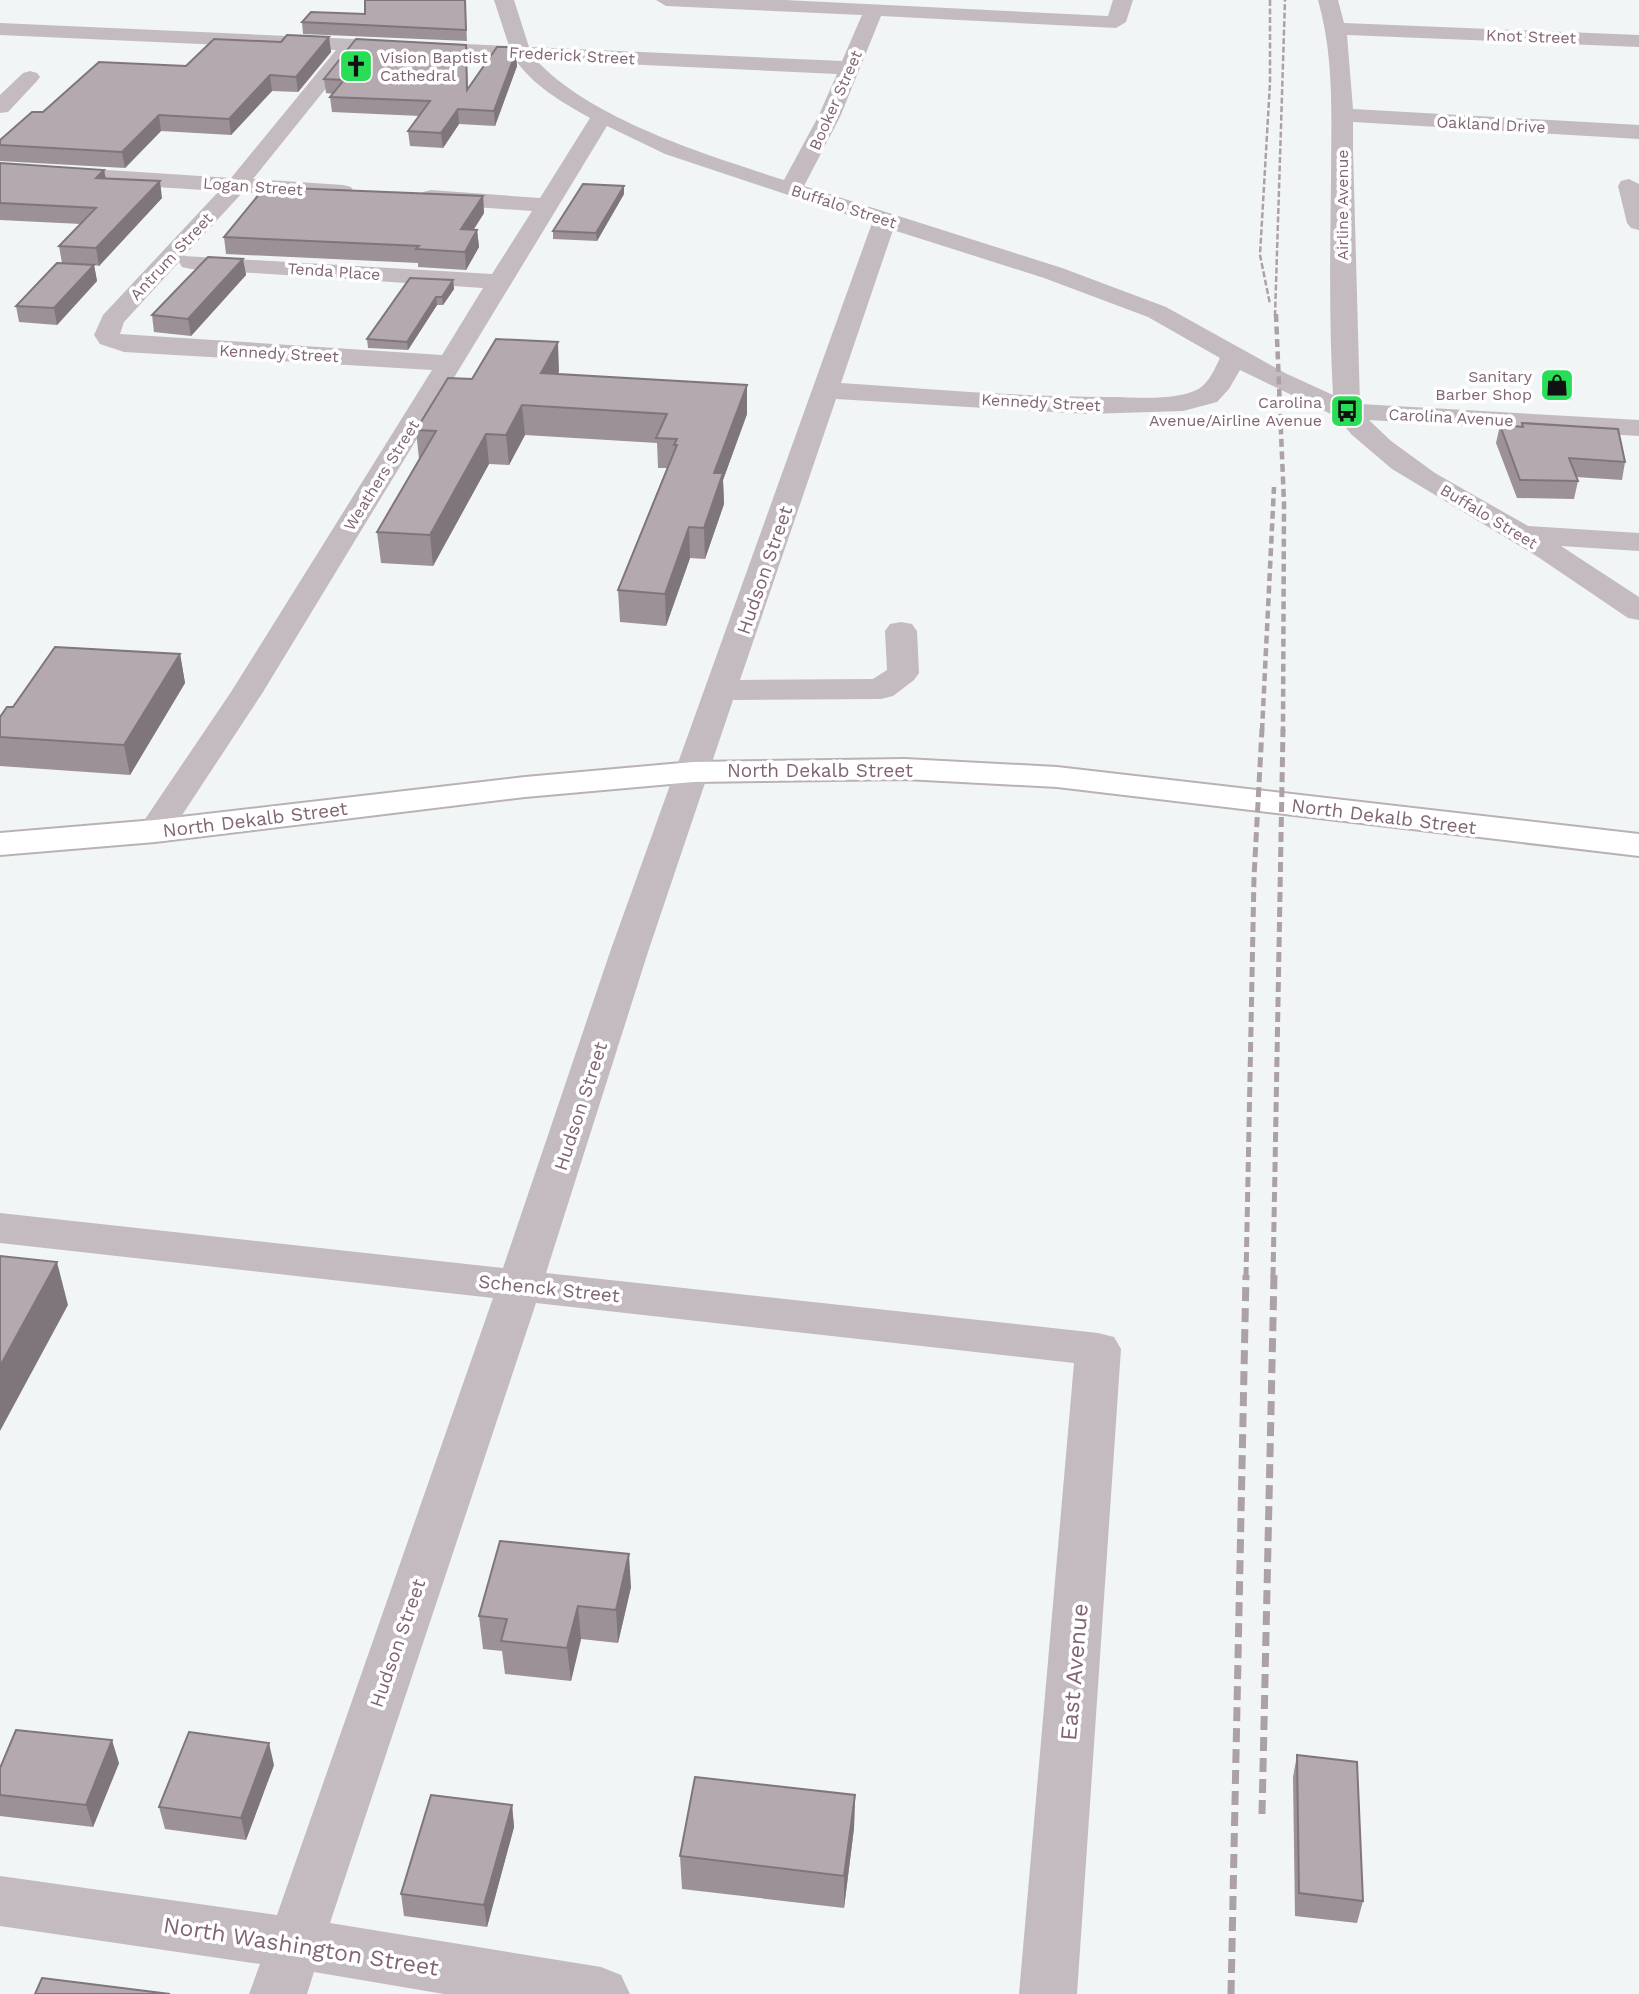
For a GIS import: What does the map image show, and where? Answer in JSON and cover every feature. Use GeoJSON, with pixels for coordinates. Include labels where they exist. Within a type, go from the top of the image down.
{"type":"FeatureCollection","features":[{"type":"Feature","properties":{"kind":"main road","name":"North Dekalb Street"},"geometry":{"type":"LineString","coordinates":[[0,844],[155,831],[525,787],[693,772],[905,769],[1057,777],[1639,845]]}},
{"type":"Feature","properties":{"kind":"street","name":"Buffalo Street"},"geometry":{"type":"LineString","coordinates":[[504,0],[521,53],[543,79],[602,116],[673,149],[1053,273],[1157,312],[1233,357]]}},
{"type":"Feature","properties":{"kind":"street"},"geometry":{"type":"LineString","coordinates":[[666,0],[1115,22],[1123,0]]}},
{"type":"Feature","properties":{"kind":"street","name":"Airline Avenue"},"geometry":{"type":"LineString","coordinates":[[1328,0],[1338,29],[1343,115],[1343,342],[1347,411]]}},
{"type":"Feature","properties":{"kind":"street","name":"Booker Street"},"geometry":{"type":"LineString","coordinates":[[791,188],[829,117],[874,9]]}},
{"type":"Feature","properties":{"kind":"street","name":"Frederick Street"},"geometry":{"type":"LineString","coordinates":[[0,29],[850,68]]}},
{"type":"Feature","properties":{"kind":"street","name":"Knot Street"},"geometry":{"type":"LineString","coordinates":[[1338,29],[1639,41]]}},
{"type":"Feature","properties":{"kind":"street","name":"Antrum Street"},"geometry":{"type":"LineString","coordinates":[[109,340],[108,328],[112,320],[237,185],[350,46]]}},
{"type":"Feature","properties":{"kind":"street"},"geometry":{"type":"LineString","coordinates":[[0,107],[30,77]]}},
{"type":"Feature","properties":{"kind":"street","name":"Oakland Drive"},"geometry":{"type":"LineString","coordinates":[[1343,115],[1639,132]]}},
{"type":"Feature","properties":{"kind":"street","name":"Weathers Street"},"geometry":{"type":"LineString","coordinates":[[155,831],[247,692],[602,116]]}},
{"type":"Feature","properties":{"kind":"street","name":"Logan Street"},"geometry":{"type":"LineString","coordinates":[[0,170],[359,193]]}},
{"type":"Feature","properties":{"kind":"street"},"geometry":{"type":"LineString","coordinates":[[1629,186],[1639,223]]}},
{"type":"Feature","properties":{"kind":"street"},"geometry":{"type":"LineString","coordinates":[[413,196],[548,205]]}},
{"type":"Feature","properties":{"kind":"street","name":"Hudson Street"},"geometry":{"type":"LineString","coordinates":[[286,1969],[629,952],[885,219]]}},
{"type":"Feature","properties":{"kind":"street","name":"Tenda Place"},"geometry":{"type":"LineString","coordinates":[[168,260],[500,282]]}},
{"type":"Feature","properties":{"kind":"street","name":"Kennedy Street"},"geometry":{"type":"LineString","coordinates":[[109,340],[124,344],[450,363]]}},
{"type":"Feature","properties":{"kind":"street","name":"Carolina Avenue"},"geometry":{"type":"LineString","coordinates":[[1233,357],[1347,411],[1639,428]]}},
{"type":"Feature","properties":{"kind":"street","name":"Kennedy Street"},"geometry":{"type":"LineString","coordinates":[[826,390],[1066,404],[1165,406],[1207,397],[1222,380],[1233,357]]}},
{"type":"Feature","properties":{"kind":"street","name":"Buffalo Street"},"geometry":{"type":"LineString","coordinates":[[1347,411],[1360,429],[1423,476],[1521,534],[1639,611]]}},
{"type":"Feature","properties":{"kind":"street"},"geometry":{"type":"LineString","coordinates":[[1521,534],[1639,542]]}},
{"type":"Feature","properties":{"kind":"street"},"geometry":{"type":"LineString","coordinates":[[722,690],[881,689],[903,673],[901,631]]}},
{"type":"Feature","properties":{"kind":"street","name":"Schenck Street"},"geometry":{"type":"LineString","coordinates":[[0,1228],[1098,1349]]}},
{"type":"Feature","properties":{"kind":"street","name":"East Avenue"},"geometry":{"type":"LineString","coordinates":[[1048,1994],[1098,1349]]}},
{"type":"Feature","properties":{"kind":"street","name":"North Washington Street"},"geometry":{"type":"LineString","coordinates":[[0,1902],[286,1969],[601,1994]]}},
{"type":"Feature","properties":{"kind":"building"},"geometry":{"type":"Polygon","coordinates":[[[365,0],[465,0],[466,30],[302,22],[311,12],[365,14],[365,0]]]}},
{"type":"Feature","properties":{"kind":"building"},"geometry":{"type":"Polygon","coordinates":[[[287,35],[329,37],[296,77],[270,75],[229,119],[159,115],[122,152],[0,145],[0,140],[32,112],[43,112],[99,62],[186,66],[214,39],[281,42],[287,35]]]}},
{"type":"Feature","properties":{"kind":"building"},"geometry":{"type":"Polygon","coordinates":[[[356,39],[466,45],[467,90],[497,47],[513,47],[516,52],[494,111],[458,109],[441,133],[408,131],[430,101],[330,97],[344,80],[324,79],[356,39]]]}},
{"type":"Feature","properties":{"kind":"building"},"geometry":{"type":"Polygon","coordinates":[[[0,163],[104,170],[96,178],[160,181],[96,248],[59,246],[96,208],[0,203],[0,163]]]}},
{"type":"Feature","properties":{"kind":"building"},"geometry":{"type":"Polygon","coordinates":[[[583,184],[624,186],[596,233],[553,231],[583,184]]]}},
{"type":"Feature","properties":{"kind":"building"},"geometry":{"type":"Polygon","coordinates":[[[265,187],[483,196],[461,229],[477,230],[465,252],[416,249],[419,246],[224,237],[265,187]]]}},
{"type":"Feature","properties":{"kind":"building"},"geometry":{"type":"Polygon","coordinates":[[[208,257],[243,259],[188,319],[152,315],[208,257]]]}},
{"type":"Feature","properties":{"kind":"building"},"geometry":{"type":"Polygon","coordinates":[[[57,263],[94,265],[54,308],[16,306],[57,263]]]}},
{"type":"Feature","properties":{"kind":"building"},"geometry":{"type":"Polygon","coordinates":[[[410,278],[453,280],[442,297],[436,297],[407,342],[367,339],[410,278]]]}},
{"type":"Feature","properties":{"kind":"building"},"geometry":{"type":"Polygon","coordinates":[[[496,339],[558,342],[541,373],[747,385],[714,473],[723,473],[704,528],[689,527],[665,594],[618,590],[677,445],[674,445],[677,439],[656,438],[667,414],[522,405],[506,435],[486,434],[430,535],[377,532],[436,431],[416,430],[448,378],[472,379],[496,339]]]}},
{"type":"Feature","properties":{"kind":"building"},"geometry":{"type":"Polygon","coordinates":[[[1522,423],[1618,429],[1625,462],[1569,458],[1578,481],[1520,480],[1500,425],[1523,427],[1522,423]]]}},
{"type":"Feature","properties":{"kind":"building"},"geometry":{"type":"Polygon","coordinates":[[[55,647],[180,654],[124,745],[0,737],[0,717],[7,707],[13,707],[55,647]]]}},
{"type":"Feature","properties":{"kind":"building"},"geometry":{"type":"Polygon","coordinates":[[[0,1256],[57,1262],[0,1366],[0,1256]]]}},
{"type":"Feature","properties":{"kind":"building"},"geometry":{"type":"Polygon","coordinates":[[[500,1541],[629,1554],[616,1610],[578,1606],[567,1648],[501,1641],[507,1619],[479,1616],[500,1541]]]}},
{"type":"Feature","properties":{"kind":"building"},"geometry":{"type":"Polygon","coordinates":[[[16,1730],[112,1740],[86,1805],[0,1795],[0,1768],[16,1730]]]}},
{"type":"Feature","properties":{"kind":"building"},"geometry":{"type":"Polygon","coordinates":[[[189,1732],[269,1743],[241,1818],[159,1807],[189,1732]]]}},
{"type":"Feature","properties":{"kind":"building"},"geometry":{"type":"Polygon","coordinates":[[[1297,1755],[1357,1762],[1363,1901],[1299,1893],[1297,1755]]]}},
{"type":"Feature","properties":{"kind":"building"},"geometry":{"type":"Polygon","coordinates":[[[695,1777],[855,1795],[844,1876],[680,1856],[695,1777]]]}},
{"type":"Feature","properties":{"kind":"building"},"geometry":{"type":"Polygon","coordinates":[[[431,1795],[512,1805],[484,1905],[401,1894],[431,1795]]]}},
{"type":"Feature","properties":{"kind":"building"},"geometry":{"type":"Polygon","coordinates":[[[42,1978],[170,1994],[35,1994],[42,1978]]]}},
{"type":"Feature","properties":{"kind":"railway"},"geometry":{"type":"LineString","coordinates":[[1270,0],[1270,83],[1260,255],[1270,304]]}},
{"type":"Feature","properties":{"kind":"railway"},"geometry":{"type":"LineString","coordinates":[[1275,316],[1285,0]]}},
{"type":"Feature","properties":{"kind":"railway"},"geometry":{"type":"LineString","coordinates":[[1276,314],[1284,503],[1283,731]]}},
{"type":"Feature","properties":{"kind":"railway"},"geometry":{"type":"LineString","coordinates":[[1262,731],[1274,487]]}},
{"type":"Feature","properties":{"kind":"railway"},"geometry":{"type":"LineString","coordinates":[[1246,1277],[1254,877],[1262,729]]}},
{"type":"Feature","properties":{"kind":"railway"},"geometry":{"type":"LineString","coordinates":[[1273,1277],[1283,729]]}},
{"type":"Feature","properties":{"kind":"railway"},"geometry":{"type":"LineString","coordinates":[[1231,1994],[1246,1275]]}},
{"type":"Feature","properties":{"kind":"railway"},"geometry":{"type":"LineString","coordinates":[[1262,1814],[1274,1275]]}},
{"type":"Feature","properties":{"kind":"place","name":"Vision Baptist Cathedral"},"geometry":{"type":"Point","coordinates":[356,66]}},
{"type":"Feature","properties":{"kind":"place","name":"Sanitary Barber Shop"},"geometry":{"type":"Point","coordinates":[1557,385]}},
{"type":"Feature","properties":{"kind":"place","name":"Carolina Avenue/Airline Avenue"},"geometry":{"type":"Point","coordinates":[1347,411]}}]}
